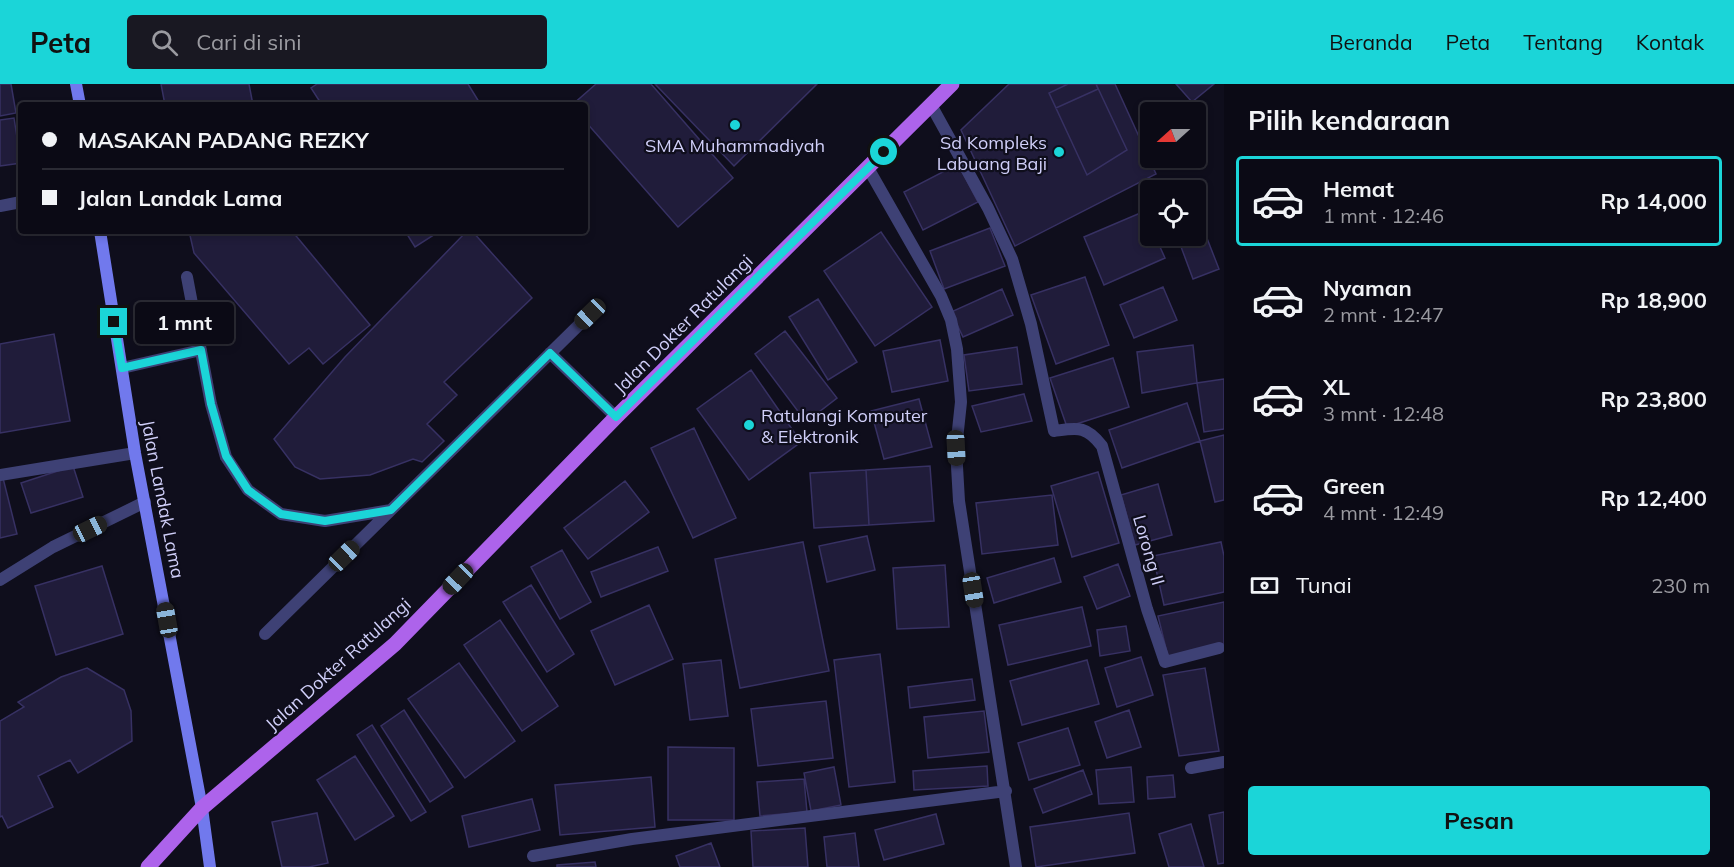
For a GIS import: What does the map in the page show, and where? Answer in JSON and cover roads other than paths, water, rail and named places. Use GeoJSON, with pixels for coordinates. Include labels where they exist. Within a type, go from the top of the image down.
{"type":"FeatureCollection","features":[{"type":"Feature","properties":{"kind":"main road"},"geometry":{"type":"LineString","coordinates":[[76,84],[79,102]]}},
{"type":"Feature","properties":{"kind":"main road","name":"Jalan Dokter Ratulangi"},"geometry":{"type":"LineString","coordinates":[[148,867],[202,808],[395,644],[616,417],[952,84]]}},
{"type":"Feature","properties":{"kind":"main road","name":"Jalan Landak Lama"},"geometry":{"type":"LineString","coordinates":[[100,234],[135,453],[202,808],[210,867]]}},
{"type":"Feature","properties":{"kind":"street","name":"Lorong II"},"geometry":{"type":"LineString","coordinates":[[931,105],[988,208],[1012,259],[1031,324],[1054,431],[1078,428],[1095,436],[1102,446],[1147,609],[1165,662],[1219,648]]}},
{"type":"Feature","properties":{"kind":"street"},"geometry":{"type":"LineString","coordinates":[[868,168],[941,296],[951,320],[957,349],[961,402],[956,448],[959,501],[1017,867]]}},
{"type":"Feature","properties":{"kind":"street"},"geometry":{"type":"LineString","coordinates":[[0,206],[18,203]]}},
{"type":"Feature","properties":{"kind":"street"},"geometry":{"type":"LineString","coordinates":[[187,277],[211,404],[226,456],[248,490],[281,514],[325,521],[391,510]]}},
{"type":"Feature","properties":{"kind":"street"},"geometry":{"type":"LineString","coordinates":[[265,634],[590,314]]}},
{"type":"Feature","properties":{"kind":"street"},"geometry":{"type":"LineString","coordinates":[[122,368],[201,350]]}},
{"type":"Feature","properties":{"kind":"street"},"geometry":{"type":"LineString","coordinates":[[550,353],[616,417]]}},
{"type":"Feature","properties":{"kind":"street"},"geometry":{"type":"LineString","coordinates":[[0,475],[135,453]]}},
{"type":"Feature","properties":{"kind":"street"},"geometry":{"type":"LineString","coordinates":[[0,580],[53,547],[146,502]]}},
{"type":"Feature","properties":{"kind":"street"},"geometry":{"type":"LineString","coordinates":[[1191,768],[1224,762]]}},
{"type":"Feature","properties":{"kind":"street"},"geometry":{"type":"LineString","coordinates":[[533,856],[632,839],[1006,791]]}},
{"type":"Feature","properties":{"kind":"place","name":"SMA Muhammadiyah"},"geometry":{"type":"Point","coordinates":[735,125]}},
{"type":"Feature","properties":{"kind":"place","name":"Sd Kompleks Labuang Baji"},"geometry":{"type":"Point","coordinates":[1059,152]}},
{"type":"Feature","properties":{"kind":"place","name":"Ratulangi Komputer & Elektronik"},"geometry":{"type":"Point","coordinates":[749,425]}}]}
